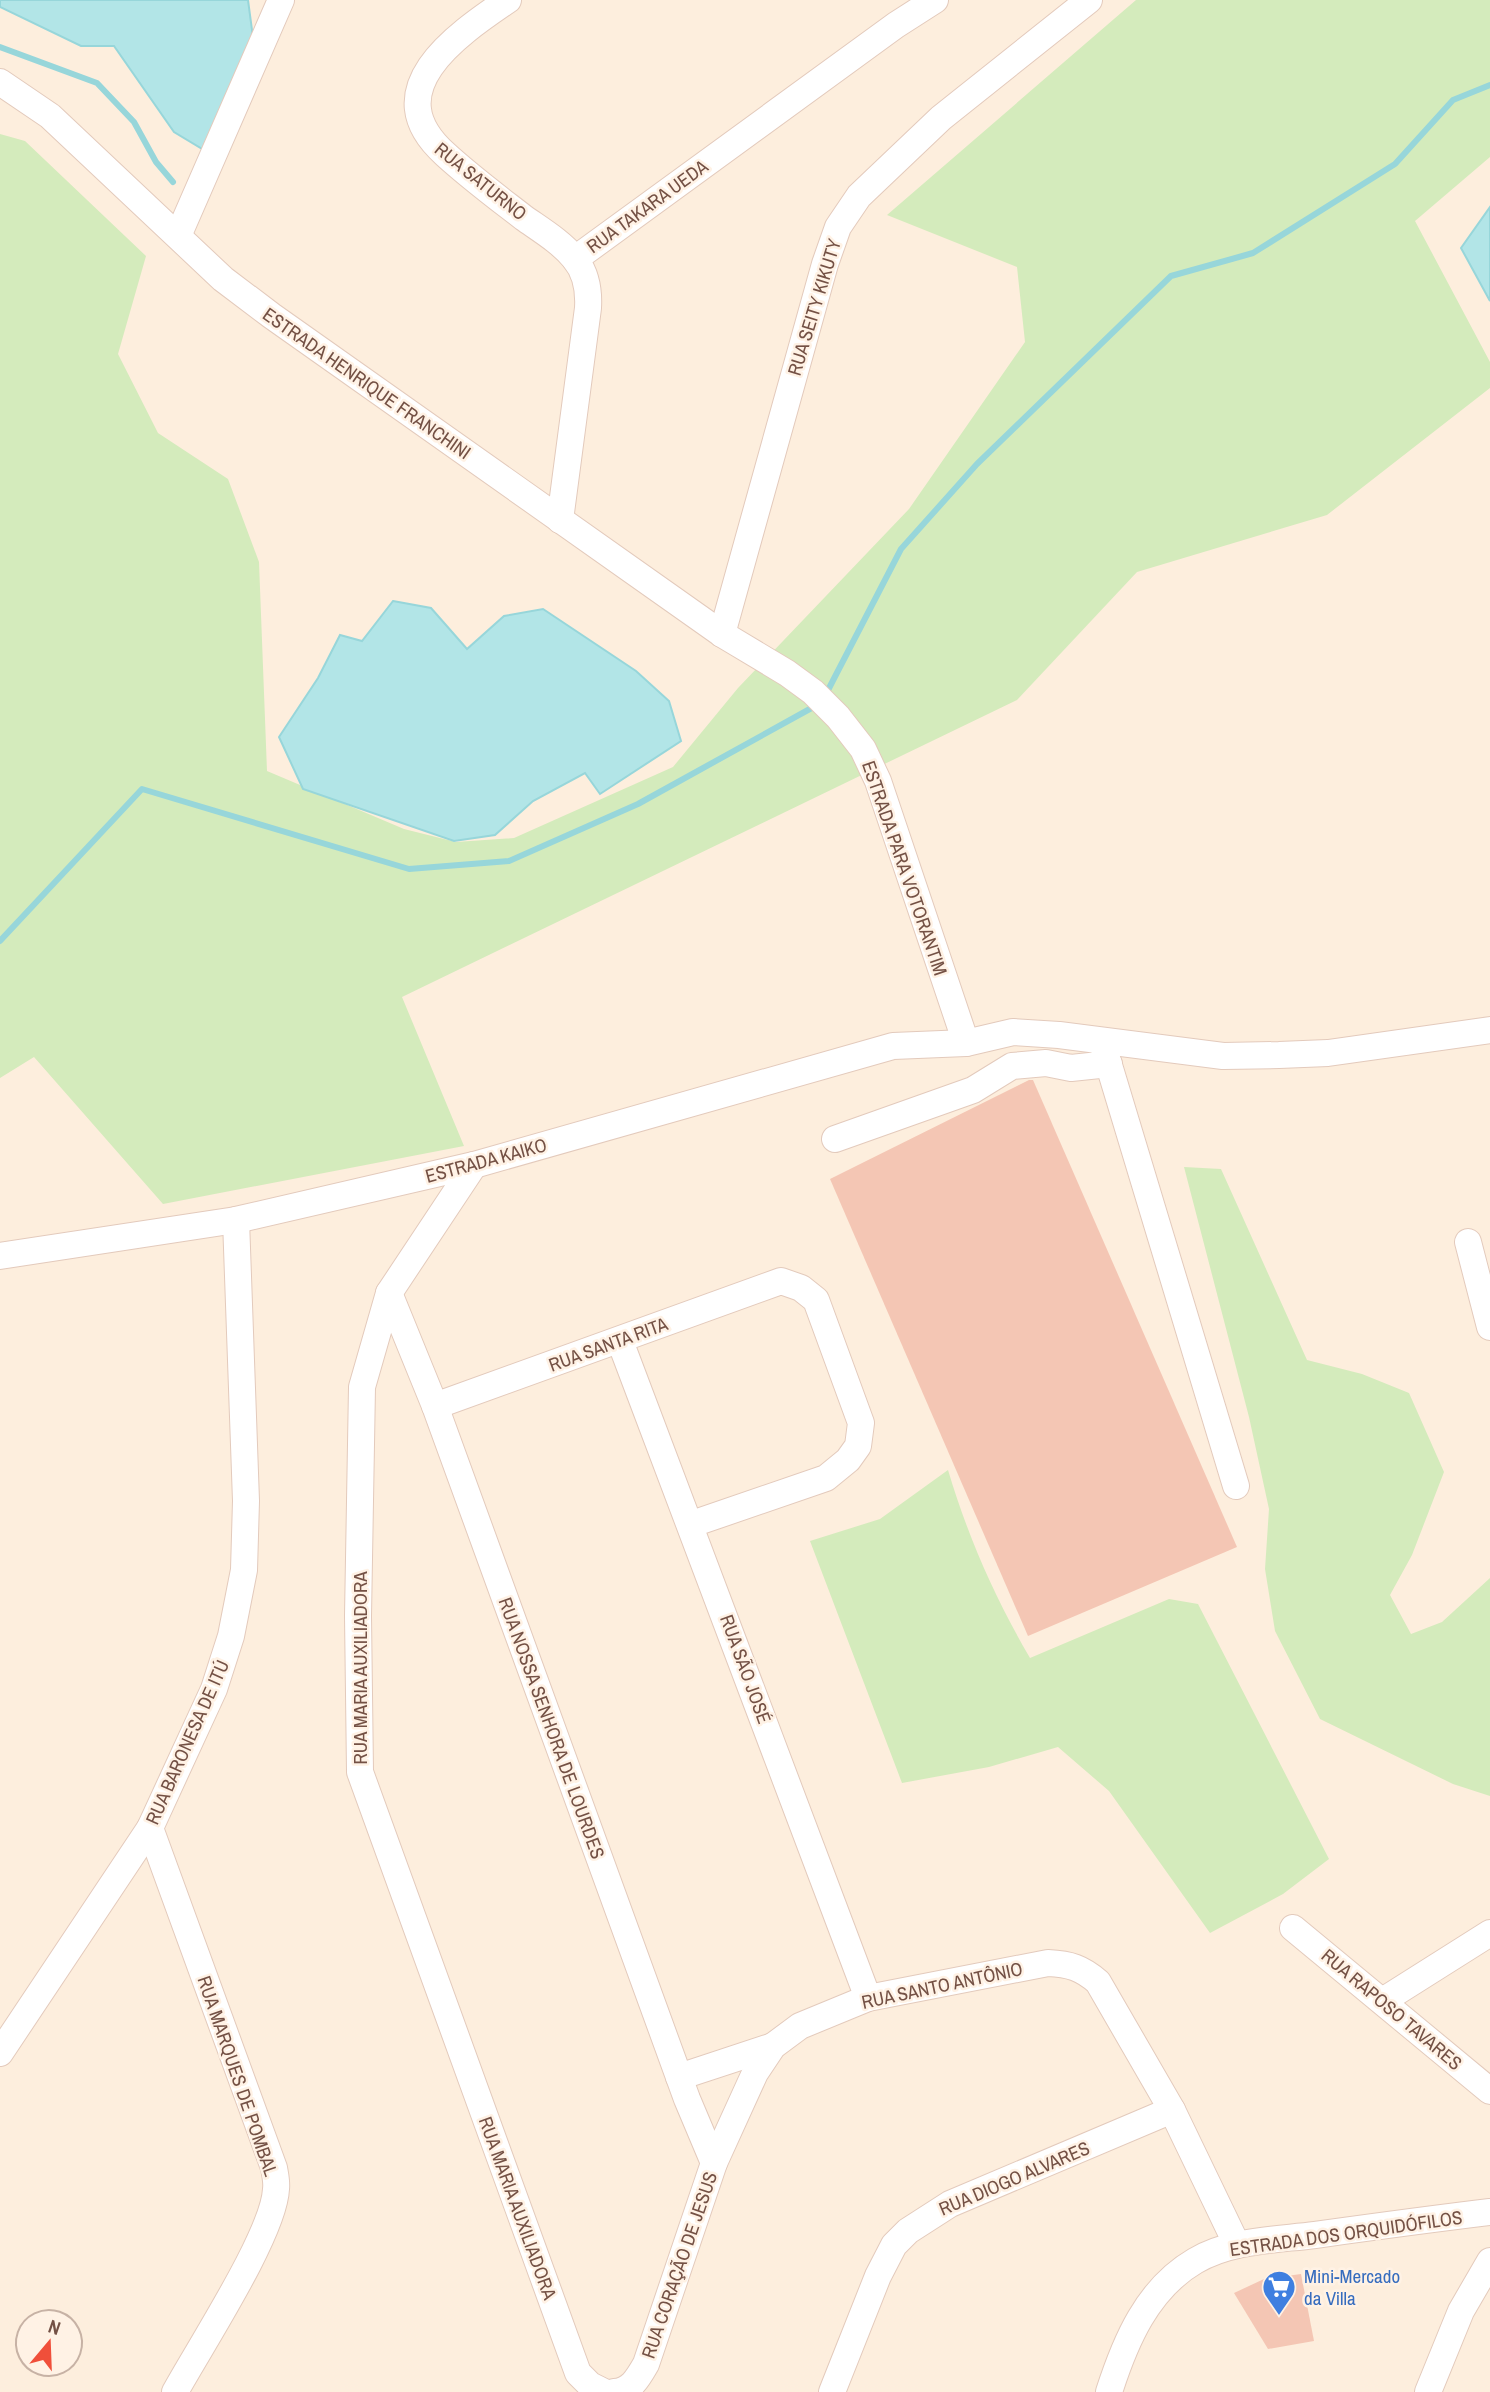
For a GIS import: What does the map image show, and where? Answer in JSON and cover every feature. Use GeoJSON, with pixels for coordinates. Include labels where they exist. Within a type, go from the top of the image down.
{"type":"FeatureCollection","features":[{"type":"Feature","properties":{"kind":"street"},"geometry":{"type":"LineString","coordinates":[[178,236],[281,0]]}},
{"type":"Feature","properties":{"kind":"street","name":"RUA SATURNO"},"geometry":{"type":"LineString","coordinates":[[508,0],[442,52],[426,73],[416,97],[417,117],[432,142],[476,182],[575,259]]}},
{"type":"Feature","properties":{"kind":"street","name":"RUA TAKARA UEDA"},"geometry":{"type":"LineString","coordinates":[[560,520],[588,300],[587,283],[575,259],[896,25],[935,0]]}},
{"type":"Feature","properties":{"kind":"street","name":"RUA SEITY KIKUTY"},"geometry":{"type":"LineString","coordinates":[[722,634],[825,264],[838,227],[859,196],[941,118],[1089,0]]}},
{"type":"Feature","properties":{"kind":"street","name":"ESTRADA HENRIQUE FRANCHINI"},"geometry":{"type":"LineString","coordinates":[[0,82],[50,116],[223,279],[560,520],[756,656]]}},
{"type":"Feature","properties":{"kind":"street","name":"ESTRADA PARA VOTORANTIM"},"geometry":{"type":"LineString","coordinates":[[756,656],[813,692],[863,749],[878,781],[966,1043]]}},
{"type":"Feature","properties":{"kind":"street"},"geometry":{"type":"LineString","coordinates":[[835,1139],[973,1090],[1012,1066],[1046,1063],[1071,1068],[1105,1053],[1223,1056],[1328,1053],[1490,1030]]}},
{"type":"Feature","properties":{"kind":"street","name":"ESTRADA KAIKO"},"geometry":{"type":"LineString","coordinates":[[0,1256],[236,1220],[474,1165],[893,1046],[966,1043],[1013,1032],[1059,1035],[1105,1053]]}},
{"type":"Feature","properties":{"kind":"street"},"geometry":{"type":"LineString","coordinates":[[1105,1053],[1236,1486]]}},
{"type":"Feature","properties":{"kind":"street","name":"RUA MARIA AUXILIADORA"},"geometry":{"type":"LineString","coordinates":[[474,1165],[389,1293],[362,1387],[360,1772],[579,2373],[590,2385],[604,2392]]}},
{"type":"Feature","properties":{"kind":"street","name":"RUA BARONESA DE ITÚ"},"geometry":{"type":"LineString","coordinates":[[0,2053],[150,1828],[214,1689],[240,1598],[246,1501],[236,1220]]}},
{"type":"Feature","properties":{"kind":"street"},"geometry":{"type":"LineString","coordinates":[[1468,1242],[1490,1327]]}},
{"type":"Feature","properties":{"kind":"street","name":"RUA SANTA RITA"},"geometry":{"type":"LineString","coordinates":[[435,1406],[781,1281],[801,1288],[816,1300],[861,1423],[858,1446],[848,1460],[826,1478],[692,1524]]}},
{"type":"Feature","properties":{"kind":"street","name":"RUA NOSSA SENHORA DE LOURDES"},"geometry":{"type":"LineString","coordinates":[[389,1293],[435,1406],[679,2077],[713,2162]]}},
{"type":"Feature","properties":{"kind":"street","name":"RUA SÃO JOSÉ"},"geometry":{"type":"LineString","coordinates":[[620,1341],[692,1524],[868,1997]]}},
{"type":"Feature","properties":{"kind":"street","name":"RUA MARQUES DE POMBAL"},"geometry":{"type":"LineString","coordinates":[[150,1828],[274,2168],[276,2189],[258,2242],[174,2392]]}},
{"type":"Feature","properties":{"kind":"street","name":"RUA RAPOSO TAVARES"},"geometry":{"type":"LineString","coordinates":[[1293,1928],[1384,2000],[1490,2091]]}},
{"type":"Feature","properties":{"kind":"street"},"geometry":{"type":"LineString","coordinates":[[1384,2000],[1490,1933]]}},
{"type":"Feature","properties":{"kind":"street","name":"RUA SANTO ANTÔNIO"},"geometry":{"type":"LineString","coordinates":[[713,2162],[755,2073],[773,2046],[800,2026],[868,1997],[1048,1963],[1068,1964],[1083,1970],[1098,1982],[1172,2110]]}},
{"type":"Feature","properties":{"kind":"street"},"geometry":{"type":"LineString","coordinates":[[679,2077],[773,2046]]}},
{"type":"Feature","properties":{"kind":"street"},"geometry":{"type":"LineString","coordinates":[[1172,2110],[1237,2245]]}},
{"type":"Feature","properties":{"kind":"street","name":"RUA DIOGO ALVARES"},"geometry":{"type":"LineString","coordinates":[[832,2392],[878,2276],[894,2245],[908,2231],[950,2204],[1172,2110]]}},
{"type":"Feature","properties":{"kind":"street","name":"RUA CORAÇÃO DE JESUS"},"geometry":{"type":"LineString","coordinates":[[614,2392],[623,2391],[635,2382],[646,2364],[713,2162]]}},
{"type":"Feature","properties":{"kind":"street","name":"ESTRADA DOS ORQUIDÓFILOS"},"geometry":{"type":"LineString","coordinates":[[1109,2392],[1130,2336],[1160,2291],[1196,2260],[1237,2245],[1490,2212]]}},
{"type":"Feature","properties":{"kind":"street"},"geometry":{"type":"LineString","coordinates":[[1428,2392],[1461,2311],[1490,2261]]}},
{"type":"Feature","properties":{"kind":"green space"},"geometry":{"type":"Polygon","coordinates":[[[1136,0],[1490,0],[1490,157],[1415,221],[1490,362],[1490,388],[1327,515],[1137,572],[1017,700],[402,997],[464,1146],[163,1204],[34,1057],[0,1078],[0,134],[25,141],[146,256],[118,354],[158,433],[228,479],[259,562],[267,771],[404,829],[456,842],[514,838],[673,767],[738,688],[909,509],[1025,342],[1017,267],[887,215],[1136,0]]]}},
{"type":"Feature","properties":{"kind":"green space"},"geometry":{"type":"Polygon","coordinates":[[[1184,1167],[1221,1169],[1307,1360],[1362,1374],[1409,1393],[1444,1472],[1412,1555],[1390,1595],[1411,1634],[1442,1622],[1490,1578],[1490,1796],[1453,1784],[1320,1719],[1275,1631],[1265,1569],[1269,1509],[1249,1417],[1184,1167]]]}},
{"type":"Feature","properties":{"kind":"green space"},"geometry":{"type":"Polygon","coordinates":[[[948,1470],[983,1567],[1030,1658],[1169,1599],[1198,1604],[1329,1859],[1283,1894],[1210,1933],[1109,1791],[1058,1747],[989,1767],[902,1783],[810,1541],[880,1519],[948,1470]]]}},
{"type":"Feature","properties":{"kind":"water"},"geometry":{"type":"Polygon","coordinates":[[[0,0],[248,0],[254,45],[204,150],[174,132],[114,46],[81,46],[0,7],[0,0]]]}},
{"type":"Feature","properties":{"kind":"water"},"geometry":{"type":"Polygon","coordinates":[[[1490,207],[1490,301],[1461,248],[1490,207]]]}},
{"type":"Feature","properties":{"kind":"water"},"geometry":{"type":"Polygon","coordinates":[[[393,601],[431,608],[467,649],[504,616],[543,609],[636,671],[669,701],[681,741],[600,794],[585,773],[533,801],[495,835],[454,841],[303,789],[279,737],[318,678],[340,635],[362,641],[393,601]]]}},
{"type":"Feature","properties":{"kind":"building"},"geometry":{"type":"Polygon","coordinates":[[[1033,1080],[1237,1547],[1028,1636],[830,1179],[1033,1080]]]}},
{"type":"Feature","properties":{"kind":"building","name":"Mini-Mercado da Villa"},"geometry":{"type":"Polygon","coordinates":[[[1301,2274],[1314,2341],[1268,2349],[1234,2293],[1264,2279],[1301,2274]]]}},
{"type":"Feature","properties":{"kind":"waterway"},"geometry":{"type":"LineString","coordinates":[[0,47],[97,83],[134,122],[156,162],[173,182]]}},
{"type":"Feature","properties":{"kind":"waterway"},"geometry":{"type":"LineString","coordinates":[[826,694],[901,549],[977,464],[1171,276],[1253,253],[1395,164],[1453,100],[1490,85]]}},
{"type":"Feature","properties":{"kind":"waterway"},"geometry":{"type":"LineString","coordinates":[[0,941],[142,789],[409,869],[509,861],[638,804],[817,705]]}},
{"type":"Feature","properties":{"kind":"place","name":"Mini-Mercado da Villa"},"geometry":{"type":"Point","coordinates":[1279,2317]}}]}
